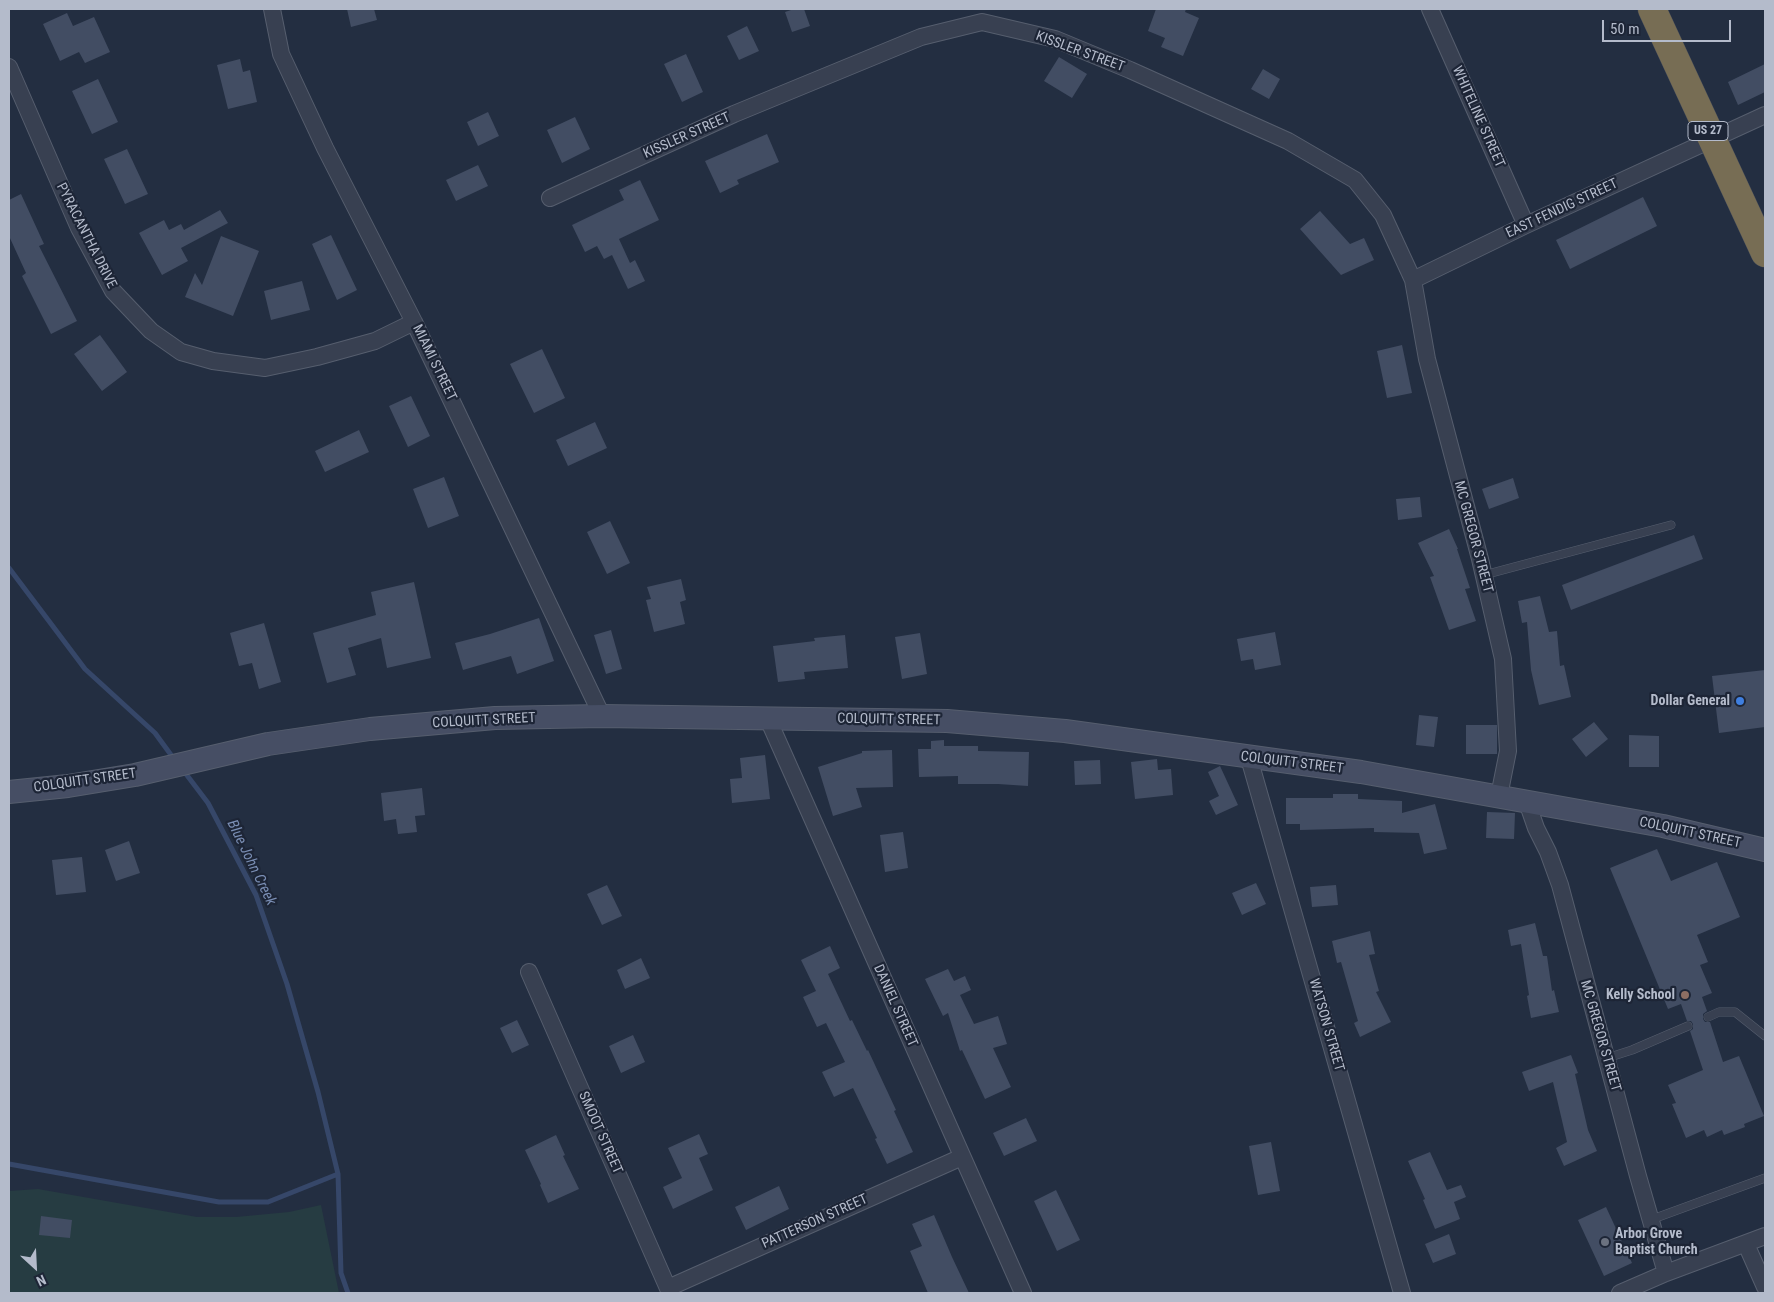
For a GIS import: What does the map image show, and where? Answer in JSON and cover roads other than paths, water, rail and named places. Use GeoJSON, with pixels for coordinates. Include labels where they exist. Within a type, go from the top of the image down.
{"type":"FeatureCollection","features":[{"type":"Feature","properties":{"kind":"highway","name":"US 27"},"geometry":{"type":"LineString","coordinates":[[1652,9],[1765,253]]}},
{"type":"Feature","properties":{"kind":"street","name":"MIAMI STREET"},"geometry":{"type":"LineString","coordinates":[[272,9],[281,54],[325,148],[414,322],[602,716]]}},
{"type":"Feature","properties":{"kind":"street","name":"WHITELINE STREET"},"geometry":{"type":"LineString","coordinates":[[1430,9],[1526,225]]}},
{"type":"Feature","properties":{"kind":"street","name":"KISSLER STREET"},"geometry":{"type":"LineString","coordinates":[[550,198],[734,114],[921,37],[982,22],[1055,39],[1130,70],[1288,141],[1355,180],[1382,215],[1413,280]]}},
{"type":"Feature","properties":{"kind":"street","name":"PYRACANTHA DRIVE"},"geometry":{"type":"LineString","coordinates":[[9,67],[79,228],[113,291],[152,331],[181,352],[213,361],[265,368],[317,357],[375,341],[414,322]]}},
{"type":"Feature","properties":{"kind":"street","name":"EAST FENDIG STREET"},"geometry":{"type":"LineString","coordinates":[[1413,280],[1526,225],[1765,115]]}},
{"type":"Feature","properties":{"kind":"street","name":"MC GREGOR STREET"},"geometry":{"type":"LineString","coordinates":[[1413,280],[1427,359],[1484,575],[1503,660],[1508,751],[1500,796]]}},
{"type":"Feature","properties":{"kind":"street","name":"COLQUITT STREET"},"geometry":{"type":"LineString","coordinates":[[9,792],[68,786],[135,775],[268,744],[370,729],[495,718],[602,716],[946,721],[1065,731],[1360,772],[1663,826],[1765,850]]}},
{"type":"Feature","properties":{"kind":"street","name":"DANIEL STREET"},"geometry":{"type":"LineString","coordinates":[[768,719],[1022,1293]]}},
{"type":"Feature","properties":{"kind":"street","name":"WATSON STREET"},"geometry":{"type":"LineString","coordinates":[[1249,758],[1402,1293]]}},
{"type":"Feature","properties":{"kind":"street","name":"MC GREGOR STREET"},"geometry":{"type":"LineString","coordinates":[[1527,802],[1560,885],[1587,990],[1666,1273]]}},
{"type":"Feature","properties":{"kind":"street","name":"SMOOT STREET"},"geometry":{"type":"LineString","coordinates":[[529,972],[669,1290]]}},
{"type":"Feature","properties":{"kind":"street","name":"PATTERSON STREET"},"geometry":{"type":"LineString","coordinates":[[669,1290],[962,1157]]}},
{"type":"Feature","properties":{"kind":"street"},"geometry":{"type":"LineString","coordinates":[[1620,1293],[1666,1273],[1765,1236]]}},
{"type":"Feature","properties":{"kind":"street"},"geometry":{"type":"LineString","coordinates":[[1746,1244],[1765,1288]]}},
{"type":"Feature","properties":{"kind":"lane"},"geometry":{"type":"LineString","coordinates":[[1484,575],[1670,525]]}},
{"type":"Feature","properties":{"kind":"lane"},"geometry":{"type":"LineString","coordinates":[[1708,1017],[1719,1012],[1735,1012],[1765,1036]]}},
{"type":"Feature","properties":{"kind":"lane"},"geometry":{"type":"LineString","coordinates":[[1607,1058],[1632,1050],[1688,1026]]}},
{"type":"Feature","properties":{"kind":"lane"},"geometry":{"type":"LineString","coordinates":[[1650,1220],[1765,1178]]}},
{"type":"Feature","properties":{"kind":"waterway","name":"Blue John Creek"},"geometry":{"type":"LineString","coordinates":[[9,568],[85,669],[155,733],[174,759]]}},
{"type":"Feature","properties":{"kind":"waterway","name":"Blue John Creek"},"geometry":{"type":"LineString","coordinates":[[183,770],[208,803],[256,895],[287,984],[318,1092],[338,1174],[341,1273],[348,1293]]}},
{"type":"Feature","properties":{"kind":"waterway"},"geometry":{"type":"LineString","coordinates":[[9,1164],[219,1202],[268,1202],[338,1174]]}},
{"type":"Feature","properties":{"kind":"place","name":"Dollar General"},"geometry":{"type":"Point","coordinates":[1740,701]}},
{"type":"Feature","properties":{"kind":"place","name":"Kelly School"},"geometry":{"type":"Point","coordinates":[1685,995]}},
{"type":"Feature","properties":{"kind":"place","name":"Arbor Grove Baptist Church"},"geometry":{"type":"Point","coordinates":[1605,1242]}}]}
